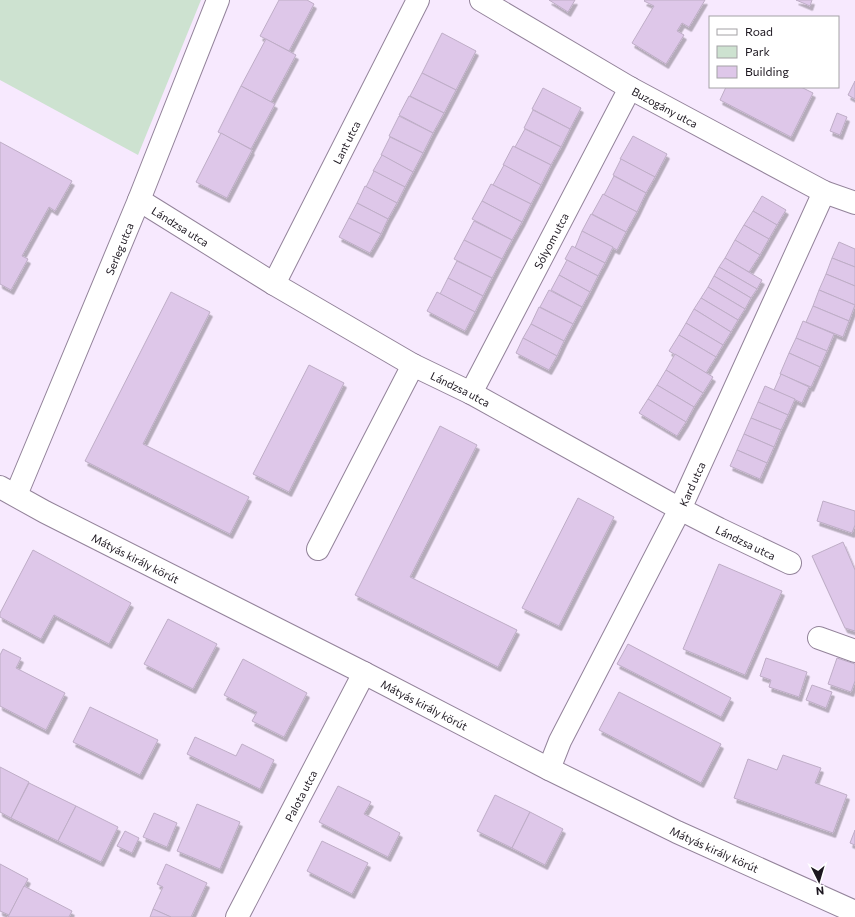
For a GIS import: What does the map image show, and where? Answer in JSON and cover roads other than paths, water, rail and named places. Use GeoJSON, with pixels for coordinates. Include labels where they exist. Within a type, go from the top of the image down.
{"type":"FeatureCollection","features":[{"type":"Feature","properties":{"kind":"street","name":"Serleg utca"},"geometry":{"type":"LineString","coordinates":[[4,490],[139,200],[218,0]]}},
{"type":"Feature","properties":{"kind":"street","name":"Lant utca"},"geometry":{"type":"LineString","coordinates":[[274,284],[418,0]]}},
{"type":"Feature","properties":{"kind":"street","name":"Buzogány utca"},"geometry":{"type":"LineString","coordinates":[[481,0],[630,88],[824,192],[855,203]]}},
{"type":"Feature","properties":{"kind":"street","name":"Sólyom utca"},"geometry":{"type":"LineString","coordinates":[[471,393],[630,88]]}},
{"type":"Feature","properties":{"kind":"street","name":"Kard utca"},"geometry":{"type":"LineString","coordinates":[[549,769],[560,741],[680,509],[824,192]]}},
{"type":"Feature","properties":{"kind":"street","name":"Lándzsa utca"},"geometry":{"type":"LineString","coordinates":[[139,200],[274,284],[413,365],[471,393],[719,530],[790,563]]}},
{"type":"Feature","properties":{"kind":"street"},"geometry":{"type":"LineString","coordinates":[[318,550],[413,365]]}},
{"type":"Feature","properties":{"kind":"street","name":"Mátyás király körút"},"geometry":{"type":"LineString","coordinates":[[4,490],[549,769],[677,832],[855,912]]}},
{"type":"Feature","properties":{"kind":"street"},"geometry":{"type":"LineString","coordinates":[[819,638],[855,651]]}},
{"type":"Feature","properties":{"kind":"street","name":"Palota utca"},"geometry":{"type":"LineString","coordinates":[[237,917],[364,673]]}}]}
